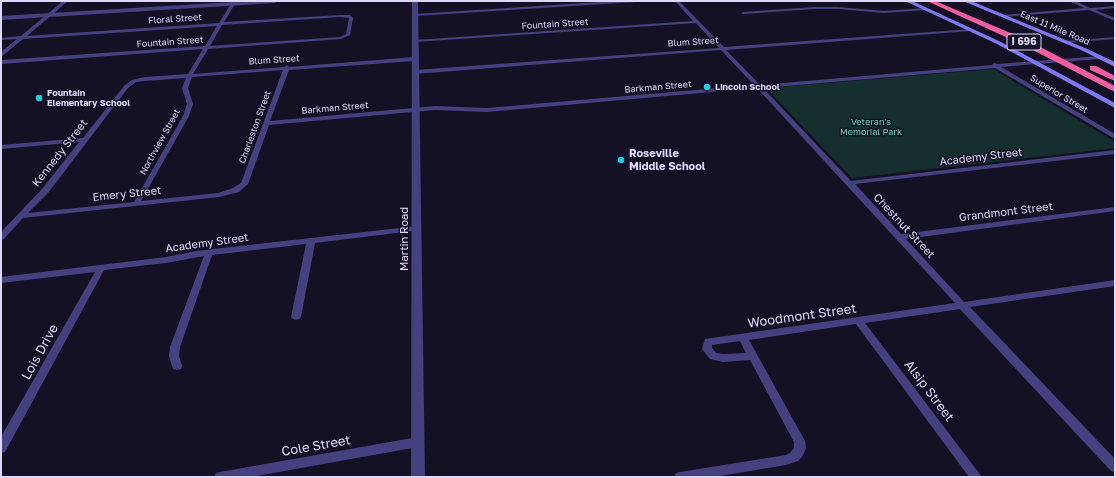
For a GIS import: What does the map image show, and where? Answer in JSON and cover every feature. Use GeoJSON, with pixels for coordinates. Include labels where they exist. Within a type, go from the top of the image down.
{"type":"FeatureCollection","features":[{"type":"Feature","properties":{"kind":"highway","name":"I 696"},"geometry":{"type":"LineString","coordinates":[[930,1],[1024,42],[1115,89]]}},
{"type":"Feature","properties":{"kind":"highway","name":"I 696"},"geometry":{"type":"LineString","coordinates":[[944,1],[1040,42],[1115,80]]}},
{"type":"Feature","properties":{"kind":"main road"},"geometry":{"type":"LineString","coordinates":[[908,1],[1036,62],[1115,106]]}},
{"type":"Feature","properties":{"kind":"main road","name":"East 11 Mile Road"},"geometry":{"type":"LineString","coordinates":[[966,1],[1065,42],[1115,65]]}},
{"type":"Feature","properties":{"kind":"street"},"geometry":{"type":"LineString","coordinates":[[1,55],[66,1]]}},
{"type":"Feature","properties":{"kind":"street"},"geometry":{"type":"LineString","coordinates":[[1,18],[275,1]]}},
{"type":"Feature","properties":{"kind":"street","name":"Martin Road"},"geometry":{"type":"LineString","coordinates":[[415,1],[418,477]]}},
{"type":"Feature","properties":{"kind":"street"},"geometry":{"type":"LineString","coordinates":[[415,15],[636,1]]}},
{"type":"Feature","properties":{"kind":"street","name":"Chestnut Street"},"geometry":{"type":"LineString","coordinates":[[677,1],[1115,467]]}},
{"type":"Feature","properties":{"kind":"street"},"geometry":{"type":"LineString","coordinates":[[1071,1],[1115,20]]}},
{"type":"Feature","properties":{"kind":"street","name":"Northview Street"},"geometry":{"type":"LineString","coordinates":[[136,204],[186,116],[190,104],[185,88],[190,75],[221,24],[237,3]]}},
{"type":"Feature","properties":{"kind":"street"},"geometry":{"type":"LineString","coordinates":[[1003,16],[1115,7]]}},
{"type":"Feature","properties":{"kind":"street"},"geometry":{"type":"LineString","coordinates":[[743,13],[814,8],[838,8],[884,12],[925,9]]}},
{"type":"Feature","properties":{"kind":"street","name":"Floral Street"},"geometry":{"type":"LineString","coordinates":[[1,39],[349,16],[351,18],[348,35],[341,38]]}},
{"type":"Feature","properties":{"kind":"street","name":"Fountain Street"},"geometry":{"type":"LineString","coordinates":[[415,41],[696,22]]}},
{"type":"Feature","properties":{"kind":"street","name":"Blum Street"},"geometry":{"type":"LineString","coordinates":[[415,72],[971,30]]}},
{"type":"Feature","properties":{"kind":"street","name":"Fountain Street"},"geometry":{"type":"LineString","coordinates":[[1,62],[341,38]]}},
{"type":"Feature","properties":{"kind":"street"},"geometry":{"type":"LineString","coordinates":[[1065,42],[1115,38]]}},
{"type":"Feature","properties":{"kind":"street","name":"Barkman Street"},"geometry":{"type":"LineString","coordinates":[[266,123],[435,108],[487,110],[1099,57]]}},
{"type":"Feature","properties":{"kind":"street","name":"Blum Street"},"geometry":{"type":"LineString","coordinates":[[134,82],[145,79],[190,75],[415,59]]}},
{"type":"Feature","properties":{"kind":"street","name":"Superior Street"},"geometry":{"type":"LineString","coordinates":[[994,66],[1115,137]]}},
{"type":"Feature","properties":{"kind":"street","name":"Charleston Street"},"geometry":{"type":"LineString","coordinates":[[236,190],[244,184],[287,68]]}},
{"type":"Feature","properties":{"kind":"street","name":"Kennedy Street"},"geometry":{"type":"LineString","coordinates":[[1,237],[33,204],[126,87],[134,82]]}},
{"type":"Feature","properties":{"kind":"street"},"geometry":{"type":"LineString","coordinates":[[1,147],[85,140]]}},
{"type":"Feature","properties":{"kind":"street","name":"Academy Street"},"geometry":{"type":"LineString","coordinates":[[849,183],[1115,152]]}},
{"type":"Feature","properties":{"kind":"street","name":"Emery Street"},"geometry":{"type":"LineString","coordinates":[[20,216],[224,194],[236,190]]}},
{"type":"Feature","properties":{"kind":"street","name":"Grandmont Street"},"geometry":{"type":"LineString","coordinates":[[900,237],[1115,209]]}},
{"type":"Feature","properties":{"kind":"street","name":"Academy Street"},"geometry":{"type":"LineString","coordinates":[[1,280],[166,260],[196,254],[417,228]]}},
{"type":"Feature","properties":{"kind":"street"},"geometry":{"type":"LineString","coordinates":[[296,317],[311,240]]}},
{"type":"Feature","properties":{"kind":"street"},"geometry":{"type":"LineString","coordinates":[[178,366],[174,356],[175,347],[209,253]]}},
{"type":"Feature","properties":{"kind":"street","name":"Lois Drive"},"geometry":{"type":"LineString","coordinates":[[1,448],[101,268]]}},
{"type":"Feature","properties":{"kind":"street","name":"Woodmont Street"},"geometry":{"type":"LineString","coordinates":[[680,477],[786,460],[794,457],[798,453],[800,448],[799,441],[777,397],[752,356],[743,337],[1115,283]]}},
{"type":"Feature","properties":{"kind":"street","name":"Alsip Street"},"geometry":{"type":"LineString","coordinates":[[859,321],[976,477]]}},
{"type":"Feature","properties":{"kind":"street"},"geometry":{"type":"LineString","coordinates":[[743,337],[708,342],[707,349],[713,356],[723,358],[752,356]]}},
{"type":"Feature","properties":{"kind":"street","name":"Cole Street"},"geometry":{"type":"LineString","coordinates":[[220,477],[418,442]]}},
{"type":"Feature","properties":{"kind":"green space","name":"Veteran's Memorial Park"},"geometry":{"type":"Polygon","coordinates":[[[993,69],[1115,142],[1115,148],[852,178],[766,88],[993,69]]]}},
{"type":"Feature","properties":{"kind":"place","name":"Lincoln School"},"geometry":{"type":"Point","coordinates":[707,87]}},
{"type":"Feature","properties":{"kind":"place","name":"Fountain Elementary School"},"geometry":{"type":"Point","coordinates":[39,98]}},
{"type":"Feature","properties":{"kind":"place","name":"Roseville Middle School"},"geometry":{"type":"Point","coordinates":[621,160]}}]}
